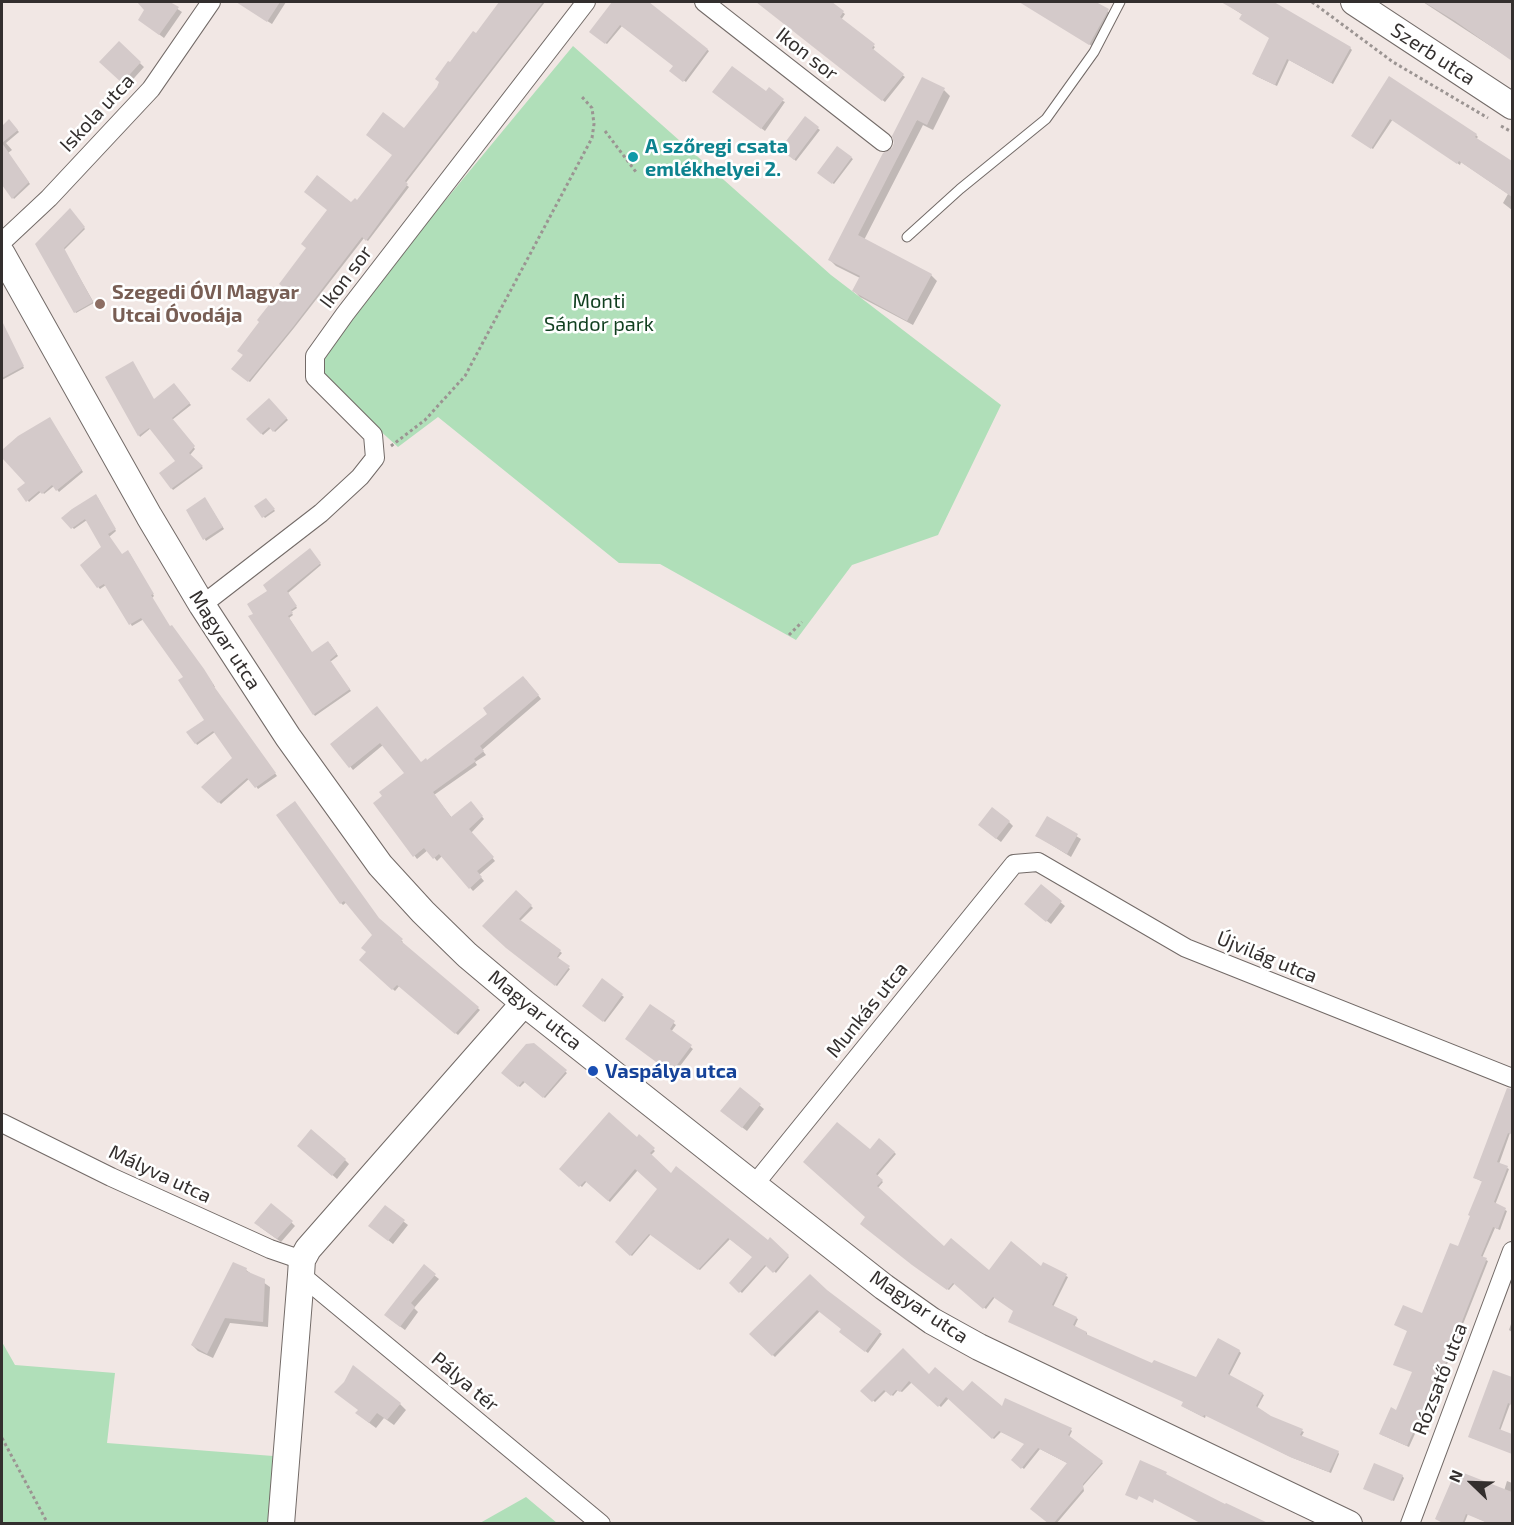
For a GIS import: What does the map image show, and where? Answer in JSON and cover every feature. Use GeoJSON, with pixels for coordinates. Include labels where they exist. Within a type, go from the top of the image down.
{"type":"FeatureCollection","features":[{"type":"Feature","properties":{"kind":"street","name":"Iskola utca"},"geometry":{"type":"LineString","coordinates":[[2,242],[49,198],[152,89],[211,2]]}},
{"type":"Feature","properties":{"kind":"street","name":"Ikon sor"},"geometry":{"type":"LineString","coordinates":[[375,458],[373,435],[315,377],[315,356],[586,2]]}},
{"type":"Feature","properties":{"kind":"street","name":"Ikon sor"},"geometry":{"type":"LineString","coordinates":[[704,2],[883,142]]}},
{"type":"Feature","properties":{"kind":"street","name":"Szerb utca"},"geometry":{"type":"LineString","coordinates":[[1354,2],[1512,106]]}},
{"type":"Feature","properties":{"kind":"street","name":"Magyar utca"},"geometry":{"type":"LineString","coordinates":[[2,254],[149,516],[202,605],[295,746],[380,865],[467,955],[524,1003],[754,1185],[884,1287],[932,1321],[979,1347],[1349,1524]]}},
{"type":"Feature","properties":{"kind":"street"},"geometry":{"type":"LineString","coordinates":[[202,605],[321,513],[360,477],[375,458]]}},
{"type":"Feature","properties":{"kind":"street","name":"Újvilág utca"},"geometry":{"type":"LineString","coordinates":[[1014,864],[1038,862],[1186,948],[1512,1078]]}},
{"type":"Feature","properties":{"kind":"street","name":"Munkás utca"},"geometry":{"type":"LineString","coordinates":[[754,1185],[1014,864]]}},
{"type":"Feature","properties":{"kind":"street"},"geometry":{"type":"LineString","coordinates":[[281,1524],[302,1267],[308,1249],[524,1003]]}},
{"type":"Feature","properties":{"kind":"street","name":"Mályva utca"},"geometry":{"type":"LineString","coordinates":[[2,1123],[111,1177],[270,1249],[302,1267]]}},
{"type":"Feature","properties":{"kind":"street","name":"Rózsatő utca"},"geometry":{"type":"LineString","coordinates":[[1410,1524],[1512,1251]]}},
{"type":"Feature","properties":{"kind":"street","name":"Pálya tér"},"geometry":{"type":"LineString","coordinates":[[302,1267],[601,1524]]}},
{"type":"Feature","properties":{"kind":"lane"},"geometry":{"type":"LineString","coordinates":[[907,237],[960,189],[1046,119],[1094,52],[1120,2]]}},
{"type":"Feature","properties":{"kind":"path"},"geometry":{"type":"LineString","coordinates":[[1312,2],[1393,62],[1512,132]]}},
{"type":"Feature","properties":{"kind":"path"},"geometry":{"type":"LineString","coordinates":[[375,458],[425,420],[465,376],[592,138],[594,124],[592,108],[582,97]]}},
{"type":"Feature","properties":{"kind":"path"},"geometry":{"type":"LineString","coordinates":[[605,131],[636,172]]}},
{"type":"Feature","properties":{"kind":"path"},"geometry":{"type":"LineString","coordinates":[[789,635],[802,622]]}},
{"type":"Feature","properties":{"kind":"path"},"geometry":{"type":"LineString","coordinates":[[2,1438],[48,1524]]}},
{"type":"Feature","properties":{"kind":"green space","name":"Monti Sándor park"},"geometry":{"type":"Polygon","coordinates":[[[573,46],[831,275],[1001,405],[938,535],[852,565],[796,640],[660,564],[619,563],[438,417],[398,447],[324,380],[321,360],[329,341],[573,46]]]}},
{"type":"Feature","properties":{"kind":"green space"},"geometry":{"type":"Polygon","coordinates":[[[2,1342],[15,1365],[115,1373],[107,1443],[273,1456],[268,1523],[2,1523],[2,1342]]]}},
{"type":"Feature","properties":{"kind":"green space"},"geometry":{"type":"Polygon","coordinates":[[[526,1497],[557,1523],[480,1523],[526,1497]]]}},
{"type":"Feature","properties":{"kind":"building"},"geometry":{"type":"Polygon","coordinates":[[[137,2],[170,2],[179,7],[159,35],[138,20],[144,10],[137,2]]]}},
{"type":"Feature","properties":{"kind":"building"},"geometry":{"type":"Polygon","coordinates":[[[236,2],[280,2],[267,22],[236,2]]]}},
{"type":"Feature","properties":{"kind":"building"},"geometry":{"type":"Polygon","coordinates":[[[499,2],[543,2],[405,181],[408,184],[366,241],[362,237],[248,382],[231,369],[243,355],[237,351],[259,322],[257,320],[283,287],[279,284],[306,248],[301,244],[327,210],[304,192],[317,175],[351,202],[355,198],[357,200],[392,155],[366,135],[383,112],[404,128],[437,87],[439,82],[435,79],[448,61],[450,62],[473,31],[476,33],[499,2]]]}},
{"type":"Feature","properties":{"kind":"building"},"geometry":{"type":"Polygon","coordinates":[[[612,2],[649,2],[708,49],[683,82],[669,71],[673,66],[620,25],[605,44],[589,32],[612,2]]]}},
{"type":"Feature","properties":{"kind":"building"},"geometry":{"type":"Polygon","coordinates":[[[756,2],[832,2],[844,11],[840,17],[875,44],[872,48],[904,74],[882,101],[756,2]]]}},
{"type":"Feature","properties":{"kind":"building"},"geometry":{"type":"Polygon","coordinates":[[[1019,2],[1096,2],[1109,9],[1089,45],[1019,2]]]}},
{"type":"Feature","properties":{"kind":"building"},"geometry":{"type":"Polygon","coordinates":[[[1221,2],[1274,2],[1351,47],[1331,83],[1287,59],[1275,85],[1252,74],[1269,38],[1239,19],[1242,14],[1221,2]]]}},
{"type":"Feature","properties":{"kind":"building"},"geometry":{"type":"Polygon","coordinates":[[[1424,2],[1512,2],[1512,61],[1455,21],[1424,2]]]}},
{"type":"Feature","properties":{"kind":"building"},"geometry":{"type":"Polygon","coordinates":[[[119,41],[141,62],[122,83],[99,62],[119,41]]]}},
{"type":"Feature","properties":{"kind":"building"},"geometry":{"type":"Polygon","coordinates":[[[732,66],[766,91],[769,87],[784,99],[761,129],[712,92],[732,66]]]}},
{"type":"Feature","properties":{"kind":"building"},"geometry":{"type":"Polygon","coordinates":[[[1389,76],[1477,134],[1475,137],[1512,161],[1512,197],[1459,161],[1457,164],[1390,119],[1371,149],[1351,136],[1389,76]]]}},
{"type":"Feature","properties":{"kind":"building"},"geometry":{"type":"Polygon","coordinates":[[[922,77],[945,88],[927,125],[917,120],[858,235],[932,274],[907,321],[852,291],[860,276],[828,260],[883,153],[892,148],[894,143],[892,136],[922,77]]]}},
{"type":"Feature","properties":{"kind":"building"},"geometry":{"type":"Polygon","coordinates":[[[805,116],[819,127],[794,160],[780,149],[805,116]]]}},
{"type":"Feature","properties":{"kind":"building"},"geometry":{"type":"Polygon","coordinates":[[[9,119],[18,130],[2,143],[2,126],[9,119]]]}},
{"type":"Feature","properties":{"kind":"building"},"geometry":{"type":"Polygon","coordinates":[[[2,143],[29,182],[12,199],[2,185],[2,143]]]}},
{"type":"Feature","properties":{"kind":"building"},"geometry":{"type":"Polygon","coordinates":[[[837,146],[852,157],[832,184],[817,173],[837,146]]]}},
{"type":"Feature","properties":{"kind":"building"},"geometry":{"type":"Polygon","coordinates":[[[70,208],[85,227],[64,248],[93,302],[74,313],[35,244],[70,208]]]}},
{"type":"Feature","properties":{"kind":"building"},"geometry":{"type":"Polygon","coordinates":[[[2,321],[24,366],[2,378],[2,321]]]}},
{"type":"Feature","properties":{"kind":"building"},"geometry":{"type":"Polygon","coordinates":[[[133,361],[154,399],[174,383],[190,403],[172,418],[195,446],[189,453],[203,466],[171,489],[159,473],[175,461],[149,428],[138,436],[105,377],[133,361]]]}},
{"type":"Feature","properties":{"kind":"building"},"geometry":{"type":"Polygon","coordinates":[[[269,398],[287,418],[273,432],[269,427],[261,434],[246,419],[269,398]]]}},
{"type":"Feature","properties":{"kind":"building"},"geometry":{"type":"Polygon","coordinates":[[[50,417],[82,470],[56,491],[52,485],[42,494],[39,491],[26,502],[17,489],[25,483],[2,458],[2,450],[18,436],[50,417]]]}},
{"type":"Feature","properties":{"kind":"building"},"geometry":{"type":"Polygon","coordinates":[[[96,494],[116,529],[108,534],[122,554],[128,550],[170,626],[172,625],[204,669],[276,773],[255,788],[247,778],[218,803],[201,787],[232,758],[213,731],[195,744],[186,732],[204,720],[178,680],[183,677],[141,618],[129,625],[104,584],[97,588],[80,565],[101,547],[85,519],[71,529],[61,518],[96,494]]]}},
{"type":"Feature","properties":{"kind":"building"},"geometry":{"type":"Polygon","coordinates":[[[205,497],[223,527],[203,540],[186,510],[205,497]]]}},
{"type":"Feature","properties":{"kind":"building"},"geometry":{"type":"Polygon","coordinates":[[[266,498],[275,509],[262,518],[254,506],[266,498]]]}},
{"type":"Feature","properties":{"kind":"building"},"geometry":{"type":"Polygon","coordinates":[[[310,548],[321,563],[287,591],[297,606],[288,616],[312,652],[328,641],[337,654],[330,660],[350,689],[313,715],[248,616],[253,614],[247,604],[267,591],[263,585],[310,548]]]}},
{"type":"Feature","properties":{"kind":"building"},"geometry":{"type":"Polygon","coordinates":[[[523,676],[539,695],[480,746],[484,751],[474,759],[476,761],[433,792],[451,817],[471,801],[483,816],[469,829],[494,857],[477,871],[482,877],[469,889],[439,854],[433,859],[424,848],[413,857],[373,803],[382,796],[379,792],[404,773],[380,743],[349,768],[330,744],[377,706],[421,762],[426,758],[427,760],[487,714],[483,708],[523,676]]]}},
{"type":"Feature","properties":{"kind":"building"},"geometry":{"type":"Polygon","coordinates":[[[295,801],[379,918],[403,939],[401,941],[479,1007],[455,1034],[397,985],[392,990],[359,960],[366,952],[361,948],[372,935],[344,901],[340,904],[276,815],[295,801]]]}},
{"type":"Feature","properties":{"kind":"building"},"geometry":{"type":"Polygon","coordinates":[[[992,807],[1010,821],[996,839],[978,825],[992,807]]]}},
{"type":"Feature","properties":{"kind":"building"},"geometry":{"type":"Polygon","coordinates":[[[1047,816],[1078,834],[1067,854],[1035,836],[1047,816]]]}},
{"type":"Feature","properties":{"kind":"building"},"geometry":{"type":"Polygon","coordinates":[[[1041,884],[1062,901],[1046,922],[1024,904],[1041,884]]]}},
{"type":"Feature","properties":{"kind":"building"},"geometry":{"type":"Polygon","coordinates":[[[516,890],[532,905],[519,919],[561,950],[557,957],[570,966],[555,986],[482,926],[516,890]]]}},
{"type":"Feature","properties":{"kind":"building"},"geometry":{"type":"Polygon","coordinates":[[[602,978],[623,994],[603,1022],[582,1006],[602,978]]]}},
{"type":"Feature","properties":{"kind":"building"},"geometry":{"type":"Polygon","coordinates":[[[650,1004],[675,1021],[670,1029],[692,1045],[671,1073],[625,1039],[650,1004]]]}},
{"type":"Feature","properties":{"kind":"building"},"geometry":{"type":"Polygon","coordinates":[[[534,1043],[567,1070],[543,1098],[523,1081],[518,1087],[501,1073],[526,1044],[534,1043]]]}},
{"type":"Feature","properties":{"kind":"building"},"geometry":{"type":"Polygon","coordinates":[[[740,1087],[761,1104],[742,1128],[720,1111],[740,1087]]]}},
{"type":"Feature","properties":{"kind":"building"},"geometry":{"type":"Polygon","coordinates":[[[1507,1088],[1512,1089],[1512,1134],[1508,1133],[1497,1162],[1508,1166],[1494,1202],[1506,1208],[1498,1229],[1493,1227],[1481,1256],[1487,1258],[1425,1414],[1422,1413],[1407,1446],[1379,1434],[1391,1407],[1396,1410],[1412,1372],[1393,1365],[1407,1331],[1394,1325],[1403,1305],[1422,1313],[1450,1243],[1458,1246],[1482,1181],[1473,1178],[1507,1088]]]}},
{"type":"Feature","properties":{"kind":"building"},"geometry":{"type":"Polygon","coordinates":[[[609,1112],[637,1137],[639,1134],[655,1148],[650,1153],[671,1173],[676,1166],[768,1240],[770,1237],[789,1255],[773,1273],[765,1265],[739,1293],[729,1283],[752,1257],[728,1238],[698,1270],[649,1234],[630,1256],[615,1242],[657,1189],[635,1169],[608,1201],[585,1181],[579,1187],[559,1169],[609,1112]]]}},
{"type":"Feature","properties":{"kind":"building"},"geometry":{"type":"Polygon","coordinates":[[[837,1122],[870,1149],[879,1138],[895,1152],[876,1174],[883,1180],[877,1186],[944,1246],[951,1238],[989,1270],[1011,1241],[1041,1266],[1043,1262],[1067,1274],[1052,1305],[1077,1317],[1073,1325],[1087,1332],[1086,1334],[1152,1363],[1154,1360],[1196,1377],[1218,1338],[1240,1350],[1228,1374],[1263,1393],[1256,1406],[1271,1416],[1303,1429],[1300,1435],[1339,1451],[1329,1472],[1290,1457],[1204,1415],[1203,1417],[1181,1406],[1183,1402],[1008,1322],[1013,1311],[993,1297],[983,1309],[953,1283],[947,1290],[860,1224],[865,1217],[803,1162],[837,1122]]]}},
{"type":"Feature","properties":{"kind":"building"},"geometry":{"type":"Polygon","coordinates":[[[311,1129],[346,1159],[332,1176],[297,1146],[311,1129]]]}},
{"type":"Feature","properties":{"kind":"building"},"geometry":{"type":"Polygon","coordinates":[[[271,1203],[293,1221],[277,1239],[254,1223],[271,1203]]]}},
{"type":"Feature","properties":{"kind":"building"},"geometry":{"type":"Polygon","coordinates":[[[385,1205],[405,1220],[388,1241],[368,1226],[385,1205]]]}},
{"type":"Feature","properties":{"kind":"building"},"geometry":{"type":"Polygon","coordinates":[[[233,1262],[247,1268],[246,1271],[265,1279],[263,1322],[225,1318],[207,1354],[191,1345],[233,1262]]]}},
{"type":"Feature","properties":{"kind":"building"},"geometry":{"type":"Polygon","coordinates":[[[424,1264],[436,1274],[411,1303],[415,1307],[400,1327],[384,1315],[424,1264]]]}},
{"type":"Feature","properties":{"kind":"building"},"geometry":{"type":"Polygon","coordinates":[[[810,1274],[827,1290],[881,1331],[865,1352],[839,1332],[841,1329],[817,1310],[772,1356],[749,1334],[810,1274]]]}},
{"type":"Feature","properties":{"kind":"building"},"geometry":{"type":"Polygon","coordinates":[[[903,1348],[929,1374],[935,1367],[963,1391],[972,1381],[1002,1406],[1005,1398],[1072,1428],[1068,1435],[1103,1461],[1053,1524],[1049,1524],[1030,1509],[1067,1463],[1038,1448],[1021,1469],[1011,1460],[1024,1444],[999,1431],[992,1439],[946,1397],[938,1407],[909,1381],[900,1392],[896,1390],[891,1396],[884,1390],[872,1402],[860,1391],[903,1348]]]}},
{"type":"Feature","properties":{"kind":"building"},"geometry":{"type":"Polygon","coordinates":[[[353,1365],[401,1403],[387,1420],[377,1413],[369,1423],[355,1413],[358,1410],[334,1392],[344,1382],[353,1365]]]}},
{"type":"Feature","properties":{"kind":"building"},"geometry":{"type":"Polygon","coordinates":[[[1493,1370],[1512,1377],[1512,1405],[1508,1403],[1499,1429],[1512,1434],[1512,1454],[1468,1437],[1493,1370]]]}},
{"type":"Feature","properties":{"kind":"building"},"geometry":{"type":"Polygon","coordinates":[[[1140,1460],[1225,1504],[1270,1524],[1202,1524],[1154,1499],[1153,1503],[1139,1496],[1137,1500],[1125,1495],[1140,1460]]]}},
{"type":"Feature","properties":{"kind":"building"},"geometry":{"type":"Polygon","coordinates":[[[1374,1463],[1403,1475],[1392,1501],[1363,1489],[1374,1463]]]}},
{"type":"Feature","properties":{"kind":"building"},"geometry":{"type":"Polygon","coordinates":[[[1456,1470],[1512,1492],[1512,1524],[1490,1524],[1466,1514],[1462,1524],[1445,1524],[1435,1519],[1456,1470]]]}},
{"type":"Feature","properties":{"kind":"place","name":"A szőregi csata emlékhelyei 2."},"geometry":{"type":"Point","coordinates":[633,157]}},
{"type":"Feature","properties":{"kind":"place","name":"Szegedi ÓVI Magyar Utcai Óvodája"},"geometry":{"type":"Point","coordinates":[100,304]}},
{"type":"Feature","properties":{"kind":"place","name":"Vaspálya utca"},"geometry":{"type":"Point","coordinates":[593,1071]}}]}
